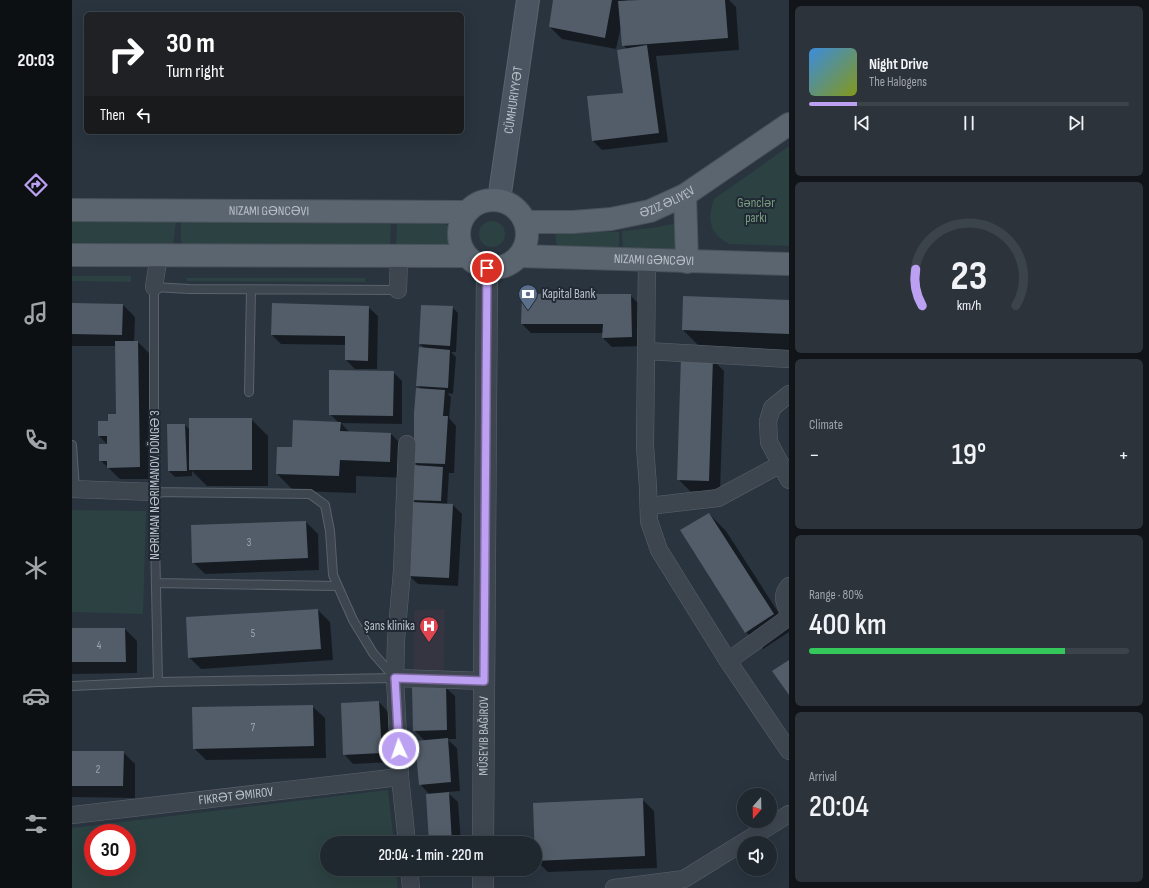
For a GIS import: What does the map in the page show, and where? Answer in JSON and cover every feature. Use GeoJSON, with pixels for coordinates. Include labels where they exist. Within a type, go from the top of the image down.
{"type":"FeatureCollection","features":[{"type":"Feature","properties":{"kind":"main road","name":"CÜMHURIYYƏT"},"geometry":{"type":"LineString","coordinates":[[499,200],[528,0]]}},
{"type":"Feature","properties":{"kind":"main road","name":"ƏZIZ ƏLIYEV"},"geometry":{"type":"LineString","coordinates":[[525,222],[573,222],[611,219],[650,211],[685,195],[789,124]]}},
{"type":"Feature","properties":{"kind":"main road"},"geometry":{"type":"LineString","coordinates":[[685,195],[687,262]]}},
{"type":"Feature","properties":{"kind":"main road"},"geometry":{"type":"LineString","coordinates":[[487,200],[499,200],[510,204],[519,212],[525,222],[528,235],[525,246],[519,256],[510,264],[499,268],[487,268],[476,264],[466,256],[460,246],[458,234],[460,222],[466,212],[476,204],[487,200]]}},
{"type":"Feature","properties":{"kind":"main road","name":"NIZAMI GƏNCƏVI"},"geometry":{"type":"LineString","coordinates":[[72,210],[466,212]]}},
{"type":"Feature","properties":{"kind":"main road"},"geometry":{"type":"LineString","coordinates":[[72,255],[466,256]]}},
{"type":"Feature","properties":{"kind":"main road","name":"NIZAMI GƏNCƏVI"},"geometry":{"type":"LineString","coordinates":[[519,256],[789,264]]}},
{"type":"Feature","properties":{"kind":"street"},"geometry":{"type":"LineString","coordinates":[[154,287],[159,255]]}},
{"type":"Feature","properties":{"kind":"street"},"geometry":{"type":"LineString","coordinates":[[398,290],[399,256]]}},
{"type":"Feature","properties":{"kind":"street"},"geometry":{"type":"LineString","coordinates":[[647,260],[645,446],[649,521],[659,550],[728,661],[789,750]]}},
{"type":"Feature","properties":{"kind":"street"},"geometry":{"type":"LineString","coordinates":[[483,836],[487,268]]}},
{"type":"Feature","properties":{"kind":"street"},"geometry":{"type":"LineString","coordinates":[[646,351],[789,359]]}},
{"type":"Feature","properties":{"kind":"street"},"geometry":{"type":"LineString","coordinates":[[789,394],[772,408],[768,421],[769,442],[789,480]]}},
{"type":"Feature","properties":{"kind":"street"},"geometry":{"type":"LineString","coordinates":[[406,444],[402,571],[396,640],[395,678],[400,777],[406,836]]}},
{"type":"Feature","properties":{"kind":"street"},"geometry":{"type":"LineString","coordinates":[[649,506],[718,498],[780,464]]}},
{"type":"Feature","properties":{"kind":"street"},"geometry":{"type":"LineString","coordinates":[[74,489],[154,492]]}},
{"type":"Feature","properties":{"kind":"street"},"geometry":{"type":"LineString","coordinates":[[789,586],[784,593],[784,602],[789,612]]}},
{"type":"Feature","properties":{"kind":"street"},"geometry":{"type":"LineString","coordinates":[[728,661],[789,617]]}},
{"type":"Feature","properties":{"kind":"street"},"geometry":{"type":"LineString","coordinates":[[395,678],[484,681]]}},
{"type":"Feature","properties":{"kind":"street","name":"FIKRƏT ƏMIROV"},"geometry":{"type":"LineString","coordinates":[[72,816],[400,777]]}},
{"type":"Feature","properties":{"kind":"street"},"geometry":{"type":"LineString","coordinates":[[614,888],[684,879],[789,814]]}},
{"type":"Feature","properties":{"kind":"street"},"geometry":{"type":"LineString","coordinates":[[410,876],[411,888]]}},
{"type":"Feature","properties":{"kind":"street"},"geometry":{"type":"LineString","coordinates":[[483,876],[483,888]]}},
{"type":"Feature","properties":{"kind":"lane"},"geometry":{"type":"LineString","coordinates":[[154,287],[251,290],[398,290]]}},
{"type":"Feature","properties":{"kind":"lane","name":"NƏRIMAN NƏRIMANOV DÖNGƏ 3"},"geometry":{"type":"LineString","coordinates":[[154,287],[154,492],[158,682]]}},
{"type":"Feature","properties":{"kind":"lane"},"geometry":{"type":"LineString","coordinates":[[249,392],[251,290]]}},
{"type":"Feature","properties":{"kind":"lane"},"geometry":{"type":"LineString","coordinates":[[72,445],[74,489]]}},
{"type":"Feature","properties":{"kind":"lane"},"geometry":{"type":"LineString","coordinates":[[154,492],[310,494],[325,505],[330,531],[333,575],[337,586],[353,620],[373,653],[395,678]]}},
{"type":"Feature","properties":{"kind":"lane"},"geometry":{"type":"LineString","coordinates":[[156,583],[337,586]]}},
{"type":"Feature","properties":{"kind":"lane"},"geometry":{"type":"LineString","coordinates":[[72,686],[158,682],[395,678]]}},
{"type":"Feature","properties":{"kind":"shaded area","name":"Şans klinika"},"geometry":{"type":"Polygon","coordinates":[[[445,609],[444,676],[413,677],[414,610],[445,609]]]}},
{"type":"Feature","properties":{"kind":"green space","name":"Gənclər parkı"},"geometry":{"type":"Polygon","coordinates":[[[789,146],[789,246],[729,244],[722,240],[711,225],[710,220],[714,199],[789,146]]]}},
{"type":"Feature","properties":{"kind":"green space"},"geometry":{"type":"Polygon","coordinates":[[[72,218],[176,220],[173,247],[72,246],[72,218]]]}},
{"type":"Feature","properties":{"kind":"green space"},"geometry":{"type":"Polygon","coordinates":[[[181,220],[391,224],[390,250],[181,247],[181,220]]]}},
{"type":"Feature","properties":{"kind":"green space"},"geometry":{"type":"Polygon","coordinates":[[[492,221],[501,225],[505,234],[501,243],[492,247],[483,243],[479,234],[483,225],[492,221]]]}},
{"type":"Feature","properties":{"kind":"green space"},"geometry":{"type":"Polygon","coordinates":[[[397,223],[445,224],[451,229],[453,236],[450,250],[396,250],[397,223]]]}},
{"type":"Feature","properties":{"kind":"green space"},"geometry":{"type":"Polygon","coordinates":[[[679,223],[680,250],[623,249],[622,231],[679,223]]]}},
{"type":"Feature","properties":{"kind":"green space"},"geometry":{"type":"Polygon","coordinates":[[[555,232],[619,232],[619,248],[557,247],[555,232]]]}},
{"type":"Feature","properties":{"kind":"green space"},"geometry":{"type":"Polygon","coordinates":[[[72,276],[131,276],[131,282],[72,281],[72,276]]]}},
{"type":"Feature","properties":{"kind":"green space"},"geometry":{"type":"Polygon","coordinates":[[[186,278],[365,278],[365,282],[187,281],[186,278]]]}},
{"type":"Feature","properties":{"kind":"green space"},"geometry":{"type":"Polygon","coordinates":[[[72,510],[146,511],[143,614],[72,612],[72,510]]]}},
{"type":"Feature","properties":{"kind":"green space"},"geometry":{"type":"Polygon","coordinates":[[[388,790],[393,836],[320,836],[320,876],[397,876],[398,888],[72,888],[72,828],[84,827],[84,876],[136,876],[136,824],[105,824],[388,790]]]}},
{"type":"Feature","properties":{"kind":"building"},"geometry":{"type":"Polygon","coordinates":[[[553,0],[612,0],[605,38],[549,27],[553,0]]]}},
{"type":"Feature","properties":{"kind":"building"},"geometry":{"type":"Polygon","coordinates":[[[725,0],[728,38],[622,46],[618,1],[725,0]]]}},
{"type":"Feature","properties":{"kind":"building"},"geometry":{"type":"Polygon","coordinates":[[[647,45],[659,133],[592,141],[587,96],[623,93],[617,50],[647,45]]]}},
{"type":"Feature","properties":{"kind":"building"},"geometry":{"type":"Polygon","coordinates":[[[522,294],[631,294],[632,337],[602,338],[603,324],[521,324],[522,294]]]}},
{"type":"Feature","properties":{"kind":"building"},"geometry":{"type":"Polygon","coordinates":[[[683,296],[789,300],[789,334],[682,330],[683,296]]]}},
{"type":"Feature","properties":{"kind":"building"},"geometry":{"type":"Polygon","coordinates":[[[72,303],[123,304],[122,335],[72,334],[72,303]]]}},
{"type":"Feature","properties":{"kind":"building"},"geometry":{"type":"Polygon","coordinates":[[[272,303],[369,306],[368,361],[345,360],[345,336],[271,335],[272,303]]]}},
{"type":"Feature","properties":{"kind":"building"},"geometry":{"type":"Polygon","coordinates":[[[421,305],[453,306],[450,346],[419,344],[421,305]]]}},
{"type":"Feature","properties":{"kind":"building"},"geometry":{"type":"Polygon","coordinates":[[[115,341],[138,341],[140,467],[107,468],[107,461],[99,461],[99,444],[107,444],[107,436],[98,436],[98,421],[108,421],[108,414],[116,414],[115,341]]]}},
{"type":"Feature","properties":{"kind":"building"},"geometry":{"type":"Polygon","coordinates":[[[419,347],[450,350],[448,388],[416,386],[419,347]]]}},
{"type":"Feature","properties":{"kind":"building"},"geometry":{"type":"Polygon","coordinates":[[[681,357],[713,358],[709,481],[677,480],[681,357]]]}},
{"type":"Feature","properties":{"kind":"building"},"geometry":{"type":"Polygon","coordinates":[[[329,370],[394,371],[393,416],[329,415],[329,370]]]}},
{"type":"Feature","properties":{"kind":"building"},"geometry":{"type":"Polygon","coordinates":[[[416,388],[445,390],[443,416],[448,416],[445,464],[414,463],[414,413],[416,388]]]}},
{"type":"Feature","properties":{"kind":"building"},"geometry":{"type":"Polygon","coordinates":[[[189,418],[252,418],[252,470],[189,470],[189,418]]]}},
{"type":"Feature","properties":{"kind":"building"},"geometry":{"type":"Polygon","coordinates":[[[293,420],[341,422],[340,431],[391,433],[390,462],[340,460],[339,476],[276,474],[277,447],[292,447],[293,420]]]}},
{"type":"Feature","properties":{"kind":"building"},"geometry":{"type":"Polygon","coordinates":[[[167,424],[185,424],[187,471],[168,471],[167,424]]]}},
{"type":"Feature","properties":{"kind":"building"},"geometry":{"type":"Polygon","coordinates":[[[413,465],[443,467],[441,501],[411,500],[413,465]]]}},
{"type":"Feature","properties":{"kind":"building"},"geometry":{"type":"Polygon","coordinates":[[[411,502],[453,504],[449,578],[407,576],[411,502]]]}},
{"type":"Feature","properties":{"kind":"building"},"geometry":{"type":"Polygon","coordinates":[[[709,513],[774,614],[745,633],[680,530],[709,513]]]}},
{"type":"Feature","properties":{"kind":"building"},"geometry":{"type":"Polygon","coordinates":[[[306,521],[308,558],[192,563],[191,525],[306,521]]]}},
{"type":"Feature","properties":{"kind":"building"},"geometry":{"type":"Polygon","coordinates":[[[318,609],[321,649],[188,658],[186,617],[318,609]]]}},
{"type":"Feature","properties":{"kind":"building"},"geometry":{"type":"Polygon","coordinates":[[[72,628],[125,628],[126,662],[72,662],[72,628]]]}},
{"type":"Feature","properties":{"kind":"building"},"geometry":{"type":"Polygon","coordinates":[[[789,660],[789,695],[772,671],[789,660]]]}},
{"type":"Feature","properties":{"kind":"building"},"geometry":{"type":"Polygon","coordinates":[[[446,686],[447,730],[413,731],[412,687],[446,686]]]}},
{"type":"Feature","properties":{"kind":"building"},"geometry":{"type":"Polygon","coordinates":[[[379,701],[382,753],[343,755],[341,703],[379,701]]]}},
{"type":"Feature","properties":{"kind":"building"},"geometry":{"type":"Polygon","coordinates":[[[313,705],[314,746],[193,749],[192,707],[313,705]]]}},
{"type":"Feature","properties":{"kind":"building"},"geometry":{"type":"Polygon","coordinates":[[[448,738],[451,782],[419,785],[415,741],[448,738]]]}},
{"type":"Feature","properties":{"kind":"building"},"geometry":{"type":"Polygon","coordinates":[[[72,751],[124,751],[123,786],[72,786],[72,751]]]}},
{"type":"Feature","properties":{"kind":"building"},"geometry":{"type":"Polygon","coordinates":[[[449,792],[452,836],[429,836],[426,794],[449,792]]]}},
{"type":"Feature","properties":{"kind":"building"},"geometry":{"type":"Polygon","coordinates":[[[643,798],[645,856],[542,861],[542,836],[534,836],[533,803],[643,798]]]}},
{"type":"Feature","properties":{"kind":"place","name":"Kapital Bank"},"geometry":{"type":"Point","coordinates":[528,311]}},
{"type":"Feature","properties":{"kind":"place","name":"Şans klinika"},"geometry":{"type":"Point","coordinates":[429,643]}},
{"type":"Feature","properties":{"kind":"route"},"geometry":{"type":"LineString","coordinates":[[399,749],[395,678],[484,681],[487,268]]}}]}
